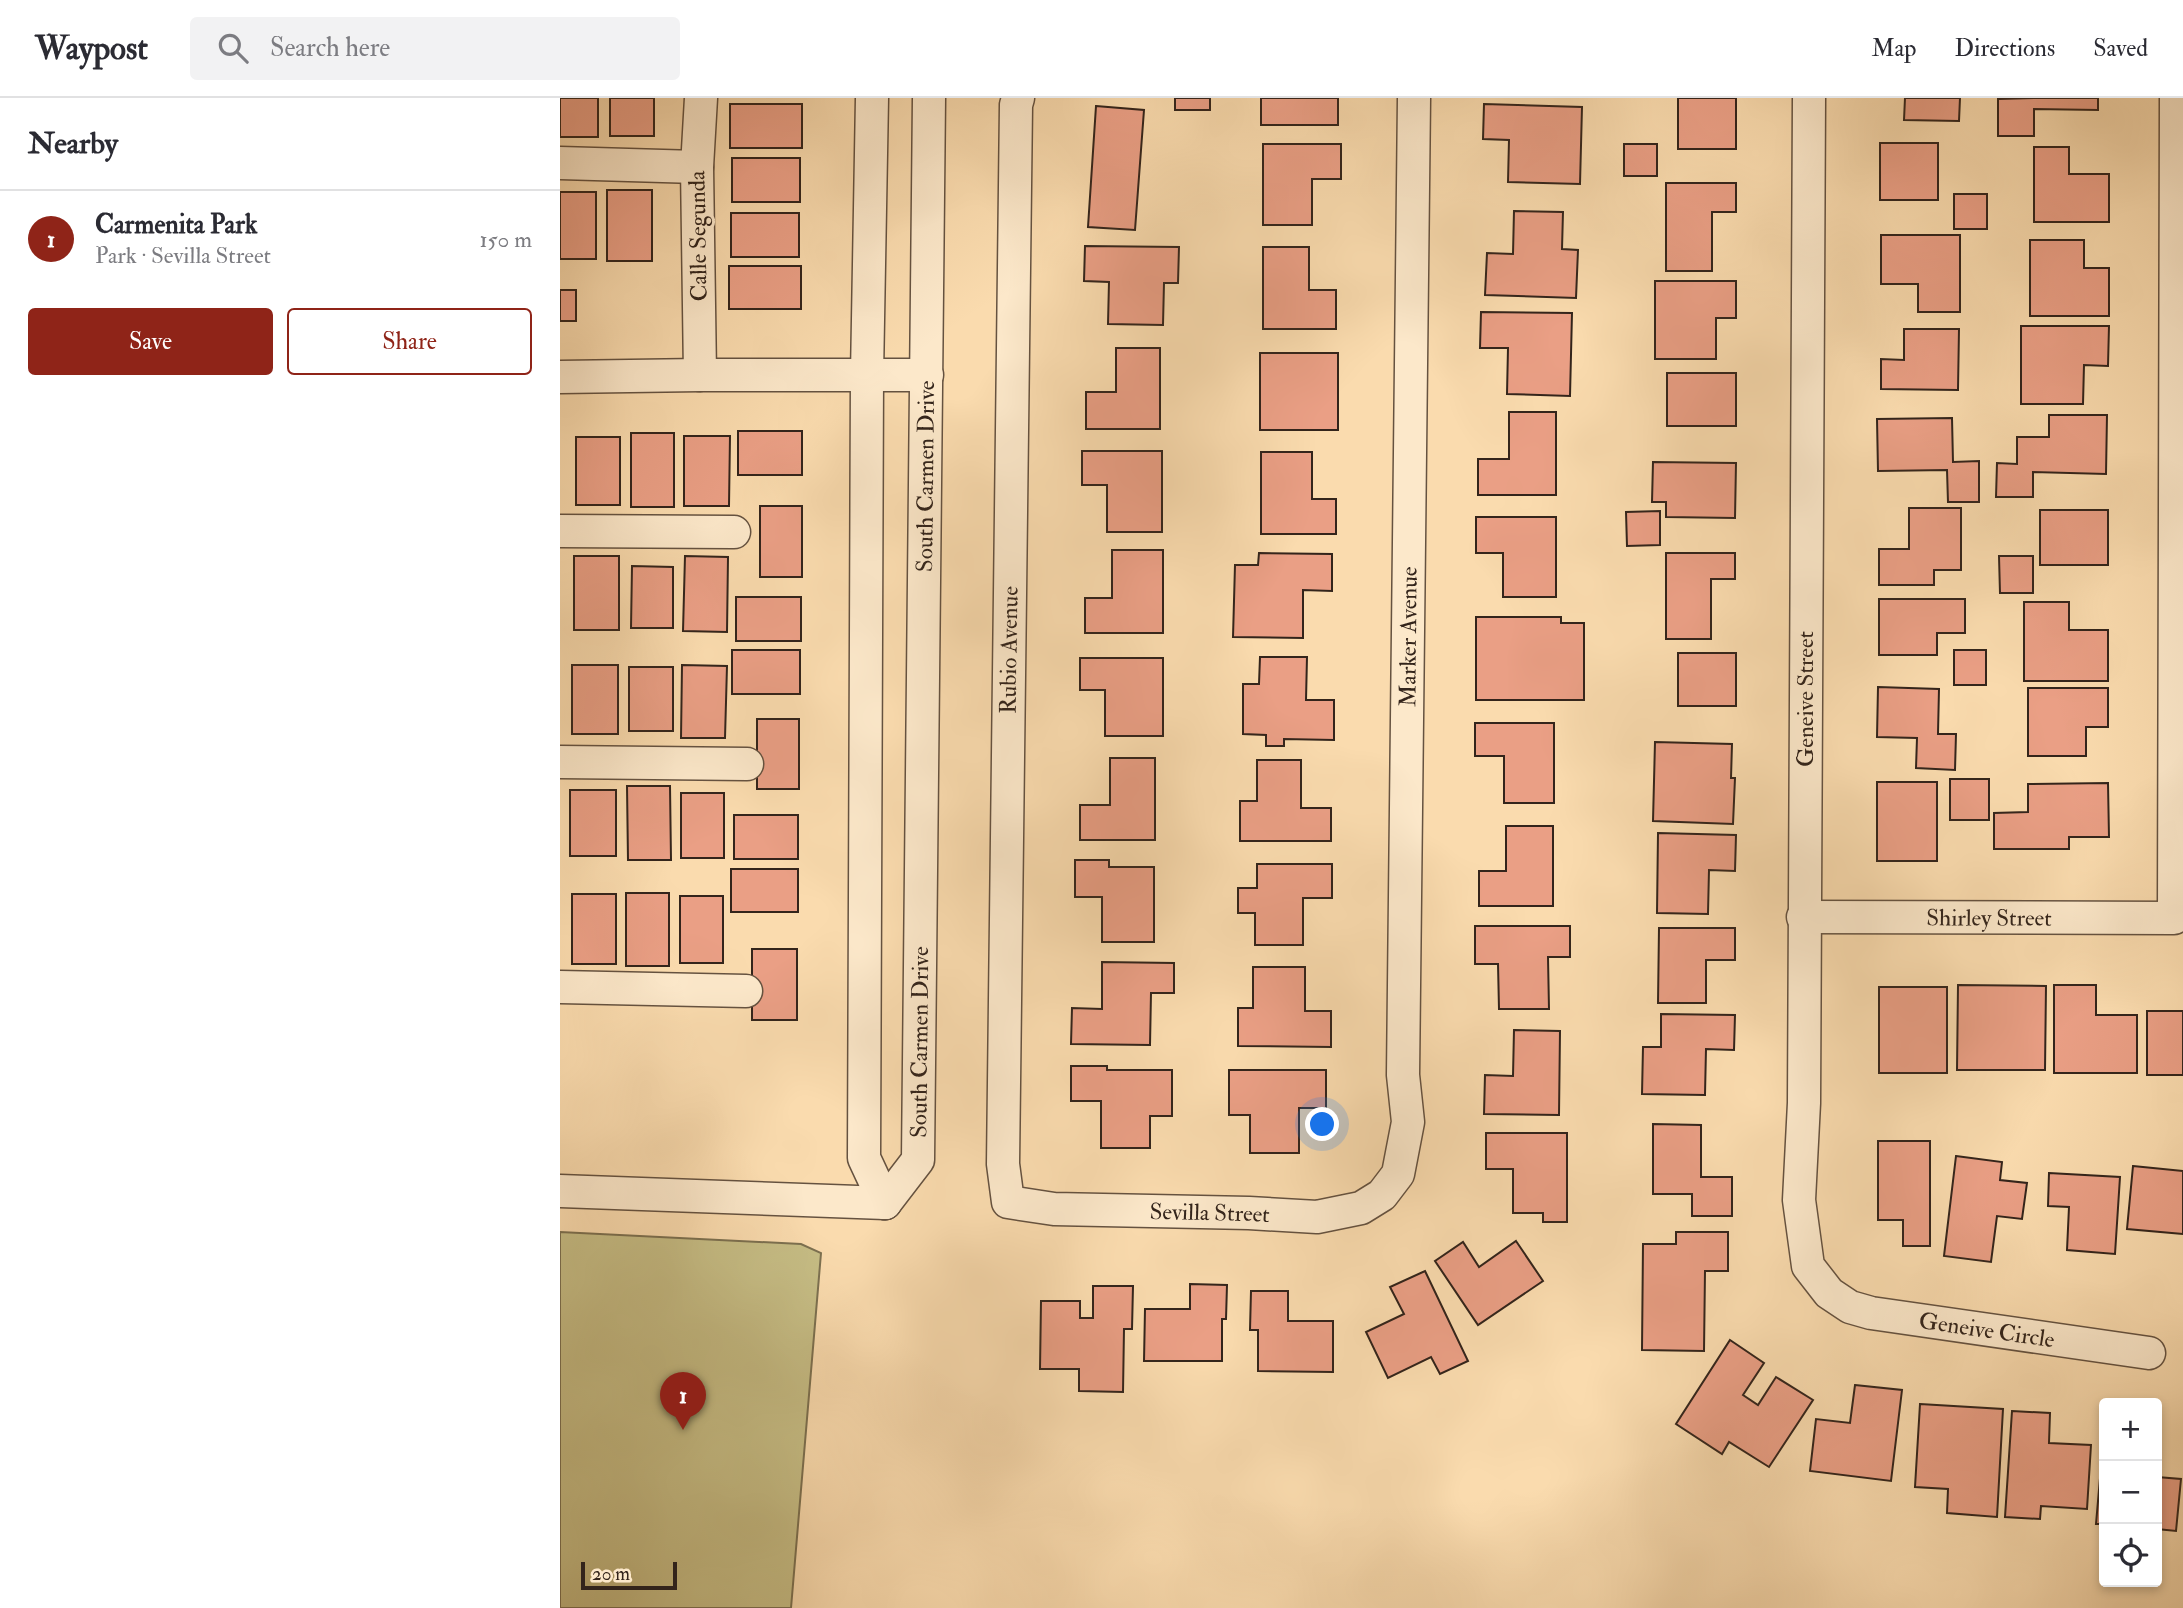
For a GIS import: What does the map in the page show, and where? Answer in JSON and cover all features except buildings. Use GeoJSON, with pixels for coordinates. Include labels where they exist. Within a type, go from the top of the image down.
{"type":"FeatureCollection","features":[{"type":"Feature","properties":{"kind":"street","name":"Calle Segunda"},"geometry":{"type":"LineString","coordinates":[[700,375],[697,167],[701,98]]}},
{"type":"Feature","properties":{"kind":"street"},"geometry":{"type":"LineString","coordinates":[[560,1191],[885,1203],[864,1158],[867,375],[873,98]]}},
{"type":"Feature","properties":{"kind":"street","name":"South Carmen Drive"},"geometry":{"type":"LineString","coordinates":[[885,1203],[918,1160],[929,98]]}},
{"type":"Feature","properties":{"kind":"street","name":"Rubio Avenue"},"geometry":{"type":"LineString","coordinates":[[1008,1202],[1003,1164],[1018,98]]}},
{"type":"Feature","properties":{"kind":"street","name":"Marker Avenue"},"geometry":{"type":"LineString","coordinates":[[1398,1174],[1408,1122],[1403,1075],[1414,98]]}},
{"type":"Feature","properties":{"kind":"street","name":"Geneive Street"},"geometry":{"type":"LineString","coordinates":[[1809,98],[1804,1103],[1800,1200],[1808,1266],[1829,1293]]}},
{"type":"Feature","properties":{"kind":"street"},"geometry":{"type":"LineString","coordinates":[[2176,98],[2179,140]]}},
{"type":"Feature","properties":{"kind":"street","name":"Shirley Street"},"geometry":{"type":"LineString","coordinates":[[1804,917],[2174,918],[2179,140]]}},
{"type":"Feature","properties":{"kind":"street"},"geometry":{"type":"LineString","coordinates":[[560,163],[697,167]]}},
{"type":"Feature","properties":{"kind":"street"},"geometry":{"type":"LineString","coordinates":[[560,377],[927,375]]}},
{"type":"Feature","properties":{"kind":"street"},"geometry":{"type":"LineString","coordinates":[[560,531],[734,532]]}},
{"type":"Feature","properties":{"kind":"street"},"geometry":{"type":"LineString","coordinates":[[560,762],[747,764]]}},
{"type":"Feature","properties":{"kind":"street"},"geometry":{"type":"LineString","coordinates":[[560,987],[746,991]]}},
{"type":"Feature","properties":{"kind":"street","name":"Sevilla Street"},"geometry":{"type":"LineString","coordinates":[[1008,1202],[1054,1209],[1317,1217],[1361,1208],[1382,1195],[1398,1174]]}},
{"type":"Feature","properties":{"kind":"street","name":"Geneive Circle"},"geometry":{"type":"LineString","coordinates":[[1829,1293],[1850,1307],[1871,1313],[2149,1353]]}},
{"type":"Feature","properties":{"kind":"shaded area"},"geometry":{"type":"Polygon","coordinates":[[[560,1232],[801,1244],[821,1253],[791,1608],[560,1608],[560,1232]]]}},
{"type":"Feature","properties":{"kind":"place","name":"Carmenita Park"},"geometry":{"type":"Point","coordinates":[683,1430]}}]}
